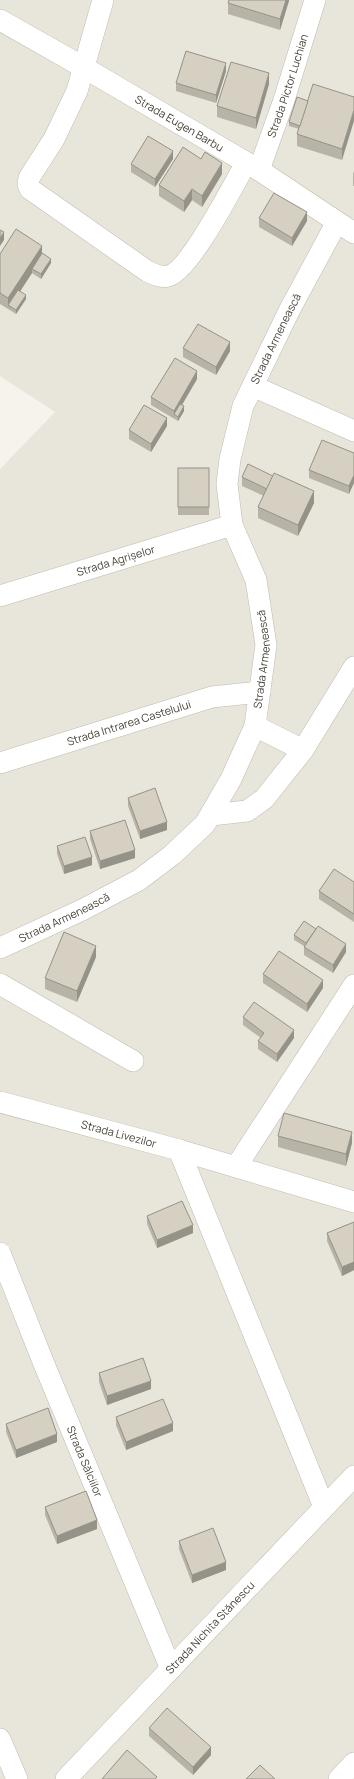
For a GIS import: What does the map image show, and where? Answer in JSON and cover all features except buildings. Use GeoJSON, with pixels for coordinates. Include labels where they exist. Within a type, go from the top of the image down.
{"type":"FeatureCollection","features":[{"type":"Feature","properties":{"kind":"street"},"geometry":{"type":"LineString","coordinates":[[83,67],[103,0]]}},
{"type":"Feature","properties":{"kind":"street","name":"Strada Pictor Luchian"},"geometry":{"type":"LineString","coordinates":[[83,67],[77,91],[66,116],[54,139],[32,171],[28,184],[30,189],[35,194],[147,271],[158,276],[168,276],[177,272],[190,256],[214,219],[252,166],[284,100],[315,0]]}},
{"type":"Feature","properties":{"kind":"street","name":"Strada Eugen Barbu"},"geometry":{"type":"LineString","coordinates":[[0,20],[252,166],[346,228]]}},
{"type":"Feature","properties":{"kind":"street","name":"Strada Armenească"},"geometry":{"type":"LineString","coordinates":[[0,948],[82,910],[139,880],[172,855],[205,824],[231,780],[255,726],[266,645],[256,580],[232,525],[227,484],[230,459],[243,406],[290,309],[346,228]]}},
{"type":"Feature","properties":{"kind":"street"},"geometry":{"type":"LineString","coordinates":[[253,386],[354,431]]}},
{"type":"Feature","properties":{"kind":"street","name":"Strada Agrișelor"},"geometry":{"type":"LineString","coordinates":[[0,596],[232,525]]}},
{"type":"Feature","properties":{"kind":"street"},"geometry":{"type":"LineString","coordinates":[[211,815],[247,811],[264,799],[303,750],[354,667]]}},
{"type":"Feature","properties":{"kind":"street","name":"Strada Intrarea Castelului"},"geometry":{"type":"LineString","coordinates":[[0,763],[212,698],[260,692]]}},
{"type":"Feature","properties":{"kind":"street"},"geometry":{"type":"LineString","coordinates":[[255,726],[303,750]]}},
{"type":"Feature","properties":{"kind":"street"},"geometry":{"type":"LineString","coordinates":[[0,984],[133,1061]]}},
{"type":"Feature","properties":{"kind":"street"},"geometry":{"type":"LineString","coordinates":[[236,1167],[354,985]]}},
{"type":"Feature","properties":{"kind":"street","name":"Strada Livezilor"},"geometry":{"type":"LineString","coordinates":[[0,1102],[179,1150],[354,1202]]}},
{"type":"Feature","properties":{"kind":"street"},"geometry":{"type":"LineString","coordinates":[[179,1150],[324,1507]]}},
{"type":"Feature","properties":{"kind":"street","name":"Strada Sălciilor"},"geometry":{"type":"LineString","coordinates":[[0,1253],[44,1364],[171,1669]]}},
{"type":"Feature","properties":{"kind":"street","name":"Strada Nichita Stănescu"},"geometry":{"type":"LineString","coordinates":[[66,1779],[354,1476]]}},
{"type":"Feature","properties":{"kind":"street"},"geometry":{"type":"LineString","coordinates":[[0,1739],[17,1779]]}},
{"type":"Feature","properties":{"kind":"street"},"geometry":{"type":"LineString","coordinates":[[338,1779],[354,1763]]}},
{"type":"Feature","properties":{"kind":"shaded area"},"geometry":{"type":"Polygon","coordinates":[[[0,0],[354,0],[354,1779],[0,1779],[0,469],[55,412],[0,376],[0,0]]]}}]}
